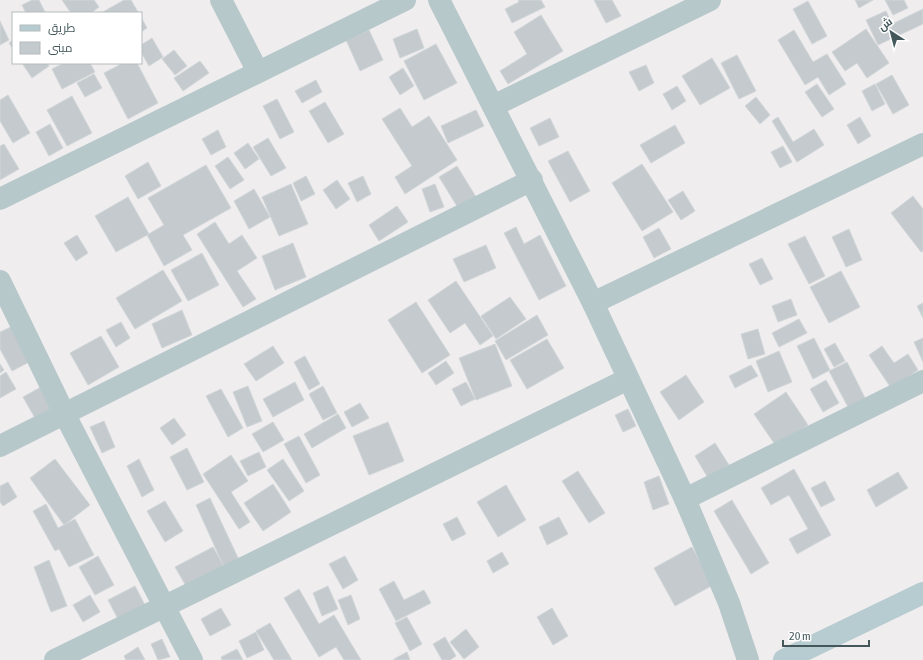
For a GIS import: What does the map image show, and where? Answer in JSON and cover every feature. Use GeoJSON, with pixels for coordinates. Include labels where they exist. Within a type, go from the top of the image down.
{"type":"FeatureCollection","features":[{"type":"Feature","properties":{"kind":"main road"},"geometry":{"type":"LineString","coordinates":[[793,658],[923,593]]}},
{"type":"Feature","properties":{"kind":"street"},"geometry":{"type":"LineString","coordinates":[[221,0],[258,72]]}},
{"type":"Feature","properties":{"kind":"street"},"geometry":{"type":"LineString","coordinates":[[0,199],[405,0]]}},
{"type":"Feature","properties":{"kind":"street"},"geometry":{"type":"LineString","coordinates":[[439,0],[532,180],[686,499],[729,603],[748,660]]}},
{"type":"Feature","properties":{"kind":"street"},"geometry":{"type":"LineString","coordinates":[[493,106],[710,0]]}},
{"type":"Feature","properties":{"kind":"street"},"geometry":{"type":"LineString","coordinates":[[593,304],[923,144]]}},
{"type":"Feature","properties":{"kind":"street"},"geometry":{"type":"LineString","coordinates":[[0,446],[65,415],[532,180]]}},
{"type":"Feature","properties":{"kind":"street"},"geometry":{"type":"LineString","coordinates":[[0,281],[65,415],[192,660]]}},
{"type":"Feature","properties":{"kind":"street"},"geometry":{"type":"LineString","coordinates":[[55,660],[628,379]]}},
{"type":"Feature","properties":{"kind":"street"},"geometry":{"type":"LineString","coordinates":[[686,499],[923,381]]}},
{"type":"Feature","properties":{"kind":"building"},"geometry":{"type":"Polygon","coordinates":[[[32,0],[39,0],[45,12],[26,12],[22,5],[32,0]]]}},
{"type":"Feature","properties":{"kind":"building"},"geometry":{"type":"Polygon","coordinates":[[[62,0],[94,0],[99,7],[92,12],[70,12],[62,0]]]}},
{"type":"Feature","properties":{"kind":"building"},"geometry":{"type":"Polygon","coordinates":[[[124,0],[131,0],[138,12],[103,12],[124,0]]]}},
{"type":"Feature","properties":{"kind":"building"},"geometry":{"type":"Polygon","coordinates":[[[518,0],[541,0],[545,7],[512,23],[505,9],[519,2],[518,0]]]}},
{"type":"Feature","properties":{"kind":"building"},"geometry":{"type":"Polygon","coordinates":[[[594,0],[612,0],[621,16],[606,23],[594,0]]]}},
{"type":"Feature","properties":{"kind":"building"},"geometry":{"type":"Polygon","coordinates":[[[855,0],[873,0],[859,8],[855,0]]]}},
{"type":"Feature","properties":{"kind":"building"},"geometry":{"type":"Polygon","coordinates":[[[885,0],[904,0],[908,8],[893,15],[885,0]]]}},
{"type":"Feature","properties":{"kind":"building"},"geometry":{"type":"Polygon","coordinates":[[[808,1],[827,36],[812,44],[793,9],[808,1]]]}},
{"type":"Feature","properties":{"kind":"building"},"geometry":{"type":"Polygon","coordinates":[[[923,9],[923,24],[878,45],[866,20],[886,11],[892,24],[923,9]]]}},
{"type":"Feature","properties":{"kind":"building"},"geometry":{"type":"Polygon","coordinates":[[[541,15],[563,51],[508,84],[500,71],[527,54],[514,32],[541,15]]]}},
{"type":"Feature","properties":{"kind":"building"},"geometry":{"type":"Polygon","coordinates":[[[142,19],[147,28],[142,31],[142,19]]]}},
{"type":"Feature","properties":{"kind":"building"},"geometry":{"type":"Polygon","coordinates":[[[0,21],[9,40],[0,45],[0,21]]]}},
{"type":"Feature","properties":{"kind":"building"},"geometry":{"type":"Polygon","coordinates":[[[417,29],[424,48],[400,58],[393,39],[417,29]]]}},
{"type":"Feature","properties":{"kind":"building"},"geometry":{"type":"Polygon","coordinates":[[[866,29],[889,63],[867,78],[857,63],[845,71],[832,52],[866,29]]]}},
{"type":"Feature","properties":{"kind":"building"},"geometry":{"type":"Polygon","coordinates":[[[369,30],[383,60],[360,71],[346,40],[369,30]]]}},
{"type":"Feature","properties":{"kind":"building"},"geometry":{"type":"Polygon","coordinates":[[[794,30],[813,62],[827,54],[846,84],[829,95],[818,77],[805,85],[778,40],[794,30]]]}},
{"type":"Feature","properties":{"kind":"building"},"geometry":{"type":"Polygon","coordinates":[[[152,38],[163,57],[149,66],[142,54],[142,44],[152,38]]]}},
{"type":"Feature","properties":{"kind":"building"},"geometry":{"type":"Polygon","coordinates":[[[12,41],[12,48],[9,43],[12,41]]]}},
{"type":"Feature","properties":{"kind":"building"},"geometry":{"type":"Polygon","coordinates":[[[436,44],[457,83],[424,100],[404,61],[436,44]]]}},
{"type":"Feature","properties":{"kind":"building"},"geometry":{"type":"Polygon","coordinates":[[[174,50],[187,66],[175,75],[162,59],[174,50]]]}},
{"type":"Feature","properties":{"kind":"building"},"geometry":{"type":"Polygon","coordinates":[[[737,55],[756,91],[739,99],[721,63],[737,55]]]}},
{"type":"Feature","properties":{"kind":"building"},"geometry":{"type":"Polygon","coordinates":[[[712,58],[730,88],[700,105],[682,76],[712,58]]]}},
{"type":"Feature","properties":{"kind":"building"},"geometry":{"type":"Polygon","coordinates":[[[200,61],[209,73],[183,91],[174,78],[200,61]]]}},
{"type":"Feature","properties":{"kind":"building"},"geometry":{"type":"Polygon","coordinates":[[[23,64],[48,64],[49,66],[32,78],[23,64]]]}},
{"type":"Feature","properties":{"kind":"building"},"geometry":{"type":"Polygon","coordinates":[[[62,64],[91,64],[95,72],[62,89],[52,69],[62,64]]]}},
{"type":"Feature","properties":{"kind":"building"},"geometry":{"type":"Polygon","coordinates":[[[121,64],[138,64],[158,103],[128,119],[104,73],[121,64]]]}},
{"type":"Feature","properties":{"kind":"building"},"geometry":{"type":"Polygon","coordinates":[[[646,65],[654,83],[639,91],[629,72],[646,65]]]}},
{"type":"Feature","properties":{"kind":"building"},"geometry":{"type":"Polygon","coordinates":[[[403,68],[414,86],[400,95],[389,77],[403,68]]]}},
{"type":"Feature","properties":{"kind":"building"},"geometry":{"type":"Polygon","coordinates":[[[94,74],[102,88],[85,97],[77,83],[94,74]]]}},
{"type":"Feature","properties":{"kind":"building"},"geometry":{"type":"Polygon","coordinates":[[[892,75],[909,105],[893,114],[876,84],[892,75]]]}},
{"type":"Feature","properties":{"kind":"building"},"geometry":{"type":"Polygon","coordinates":[[[316,80],[322,92],[302,103],[295,91],[316,80]]]}},
{"type":"Feature","properties":{"kind":"building"},"geometry":{"type":"Polygon","coordinates":[[[817,84],[834,109],[822,117],[805,92],[817,84]]]}},
{"type":"Feature","properties":{"kind":"building"},"geometry":{"type":"Polygon","coordinates":[[[875,84],[885,104],[872,111],[862,91],[875,84]]]}},
{"type":"Feature","properties":{"kind":"building"},"geometry":{"type":"Polygon","coordinates":[[[677,86],[686,101],[672,110],[663,94],[677,86]]]}},
{"type":"Feature","properties":{"kind":"building"},"geometry":{"type":"Polygon","coordinates":[[[8,95],[30,133],[13,143],[0,121],[0,100],[8,95]]]}},
{"type":"Feature","properties":{"kind":"building"},"geometry":{"type":"Polygon","coordinates":[[[72,96],[92,133],[67,146],[47,110],[72,96]]]}},
{"type":"Feature","properties":{"kind":"building"},"geometry":{"type":"Polygon","coordinates":[[[756,97],[770,115],[760,124],[745,106],[756,97]]]}},
{"type":"Feature","properties":{"kind":"building"},"geometry":{"type":"Polygon","coordinates":[[[277,99],[294,132],[280,139],[263,106],[277,99]]]}},
{"type":"Feature","properties":{"kind":"building"},"geometry":{"type":"Polygon","coordinates":[[[325,102],[344,134],[328,143],[309,111],[325,102]]]}},
{"type":"Feature","properties":{"kind":"building"},"geometry":{"type":"Polygon","coordinates":[[[400,108],[412,127],[429,116],[457,160],[405,194],[395,177],[412,166],[382,119],[400,108]]]}},
{"type":"Feature","properties":{"kind":"building"},"geometry":{"type":"Polygon","coordinates":[[[476,110],[484,126],[448,143],[441,126],[476,110]]]}},
{"type":"Feature","properties":{"kind":"building"},"geometry":{"type":"Polygon","coordinates":[[[778,117],[793,142],[814,129],[824,145],[797,162],[772,121],[778,117]]]}},
{"type":"Feature","properties":{"kind":"building"},"geometry":{"type":"Polygon","coordinates":[[[860,117],[871,136],[858,144],[847,125],[860,117]]]}},
{"type":"Feature","properties":{"kind":"building"},"geometry":{"type":"Polygon","coordinates":[[[550,118],[559,137],[539,146],[530,128],[550,118]]]}},
{"type":"Feature","properties":{"kind":"building"},"geometry":{"type":"Polygon","coordinates":[[[50,124],[63,148],[49,156],[36,132],[50,124]]]}},
{"type":"Feature","properties":{"kind":"building"},"geometry":{"type":"Polygon","coordinates":[[[675,125],[685,143],[651,163],[640,145],[675,125]]]}},
{"type":"Feature","properties":{"kind":"building"},"geometry":{"type":"Polygon","coordinates":[[[218,130],[226,147],[211,155],[202,139],[218,130]]]}},
{"type":"Feature","properties":{"kind":"building"},"geometry":{"type":"Polygon","coordinates":[[[268,138],[286,168],[271,176],[253,147],[268,138]]]}},
{"type":"Feature","properties":{"kind":"building"},"geometry":{"type":"Polygon","coordinates":[[[248,143],[259,159],[245,169],[234,153],[248,143]]]}},
{"type":"Feature","properties":{"kind":"building"},"geometry":{"type":"Polygon","coordinates":[[[4,144],[19,169],[0,180],[0,146],[4,144]]]}},
{"type":"Feature","properties":{"kind":"building"},"geometry":{"type":"Polygon","coordinates":[[[783,146],[792,162],[780,168],[771,152],[783,146]]]}},
{"type":"Feature","properties":{"kind":"building"},"geometry":{"type":"Polygon","coordinates":[[[568,151],[590,191],[570,202],[548,161],[568,151]]]}},
{"type":"Feature","properties":{"kind":"building"},"geometry":{"type":"Polygon","coordinates":[[[228,157],[244,180],[230,189],[215,166],[228,157]]]}},
{"type":"Feature","properties":{"kind":"building"},"geometry":{"type":"Polygon","coordinates":[[[148,162],[161,186],[138,199],[125,176],[148,162]]]}},
{"type":"Feature","properties":{"kind":"building"},"geometry":{"type":"Polygon","coordinates":[[[642,164],[673,212],[642,231],[612,183],[642,164]]]}},
{"type":"Feature","properties":{"kind":"building"},"geometry":{"type":"Polygon","coordinates":[[[206,165],[231,208],[183,235],[192,250],[164,266],[147,235],[164,225],[148,198],[206,165]]]}},
{"type":"Feature","properties":{"kind":"building"},"geometry":{"type":"Polygon","coordinates":[[[457,166],[481,205],[463,216],[439,177],[457,166]]]}},
{"type":"Feature","properties":{"kind":"building"},"geometry":{"type":"Polygon","coordinates":[[[306,176],[315,194],[301,201],[293,183],[306,176]]]}},
{"type":"Feature","properties":{"kind":"building"},"geometry":{"type":"Polygon","coordinates":[[[363,176],[371,194],[357,202],[348,183],[363,176]]]}},
{"type":"Feature","properties":{"kind":"building"},"geometry":{"type":"Polygon","coordinates":[[[337,180],[350,199],[336,209],[323,190],[337,180]]]}},
{"type":"Feature","properties":{"kind":"building"},"geometry":{"type":"Polygon","coordinates":[[[291,184],[308,224],[279,236],[262,197],[291,184]]]}},
{"type":"Feature","properties":{"kind":"building"},"geometry":{"type":"Polygon","coordinates":[[[435,184],[444,207],[430,212],[422,189],[435,184]]]}},
{"type":"Feature","properties":{"kind":"building"},"geometry":{"type":"Polygon","coordinates":[[[254,189],[270,217],[249,229],[234,201],[254,189]]]}},
{"type":"Feature","properties":{"kind":"building"},"geometry":{"type":"Polygon","coordinates":[[[683,191],[695,211],[681,220],[668,200],[683,191]]]}},
{"type":"Feature","properties":{"kind":"building"},"geometry":{"type":"Polygon","coordinates":[[[913,196],[923,209],[923,251],[921,252],[891,213],[913,196]]]}},
{"type":"Feature","properties":{"kind":"building"},"geometry":{"type":"Polygon","coordinates":[[[128,197],[149,234],[116,252],[95,216],[128,197]]]}},
{"type":"Feature","properties":{"kind":"building"},"geometry":{"type":"Polygon","coordinates":[[[397,206],[408,222],[379,241],[369,225],[397,206]]]}},
{"type":"Feature","properties":{"kind":"building"},"geometry":{"type":"Polygon","coordinates":[[[215,222],[229,244],[242,235],[257,258],[237,271],[256,299],[243,307],[197,234],[215,222]]]}},
{"type":"Feature","properties":{"kind":"building"},"geometry":{"type":"Polygon","coordinates":[[[516,227],[524,244],[540,235],[566,286],[539,300],[504,233],[516,227]]]}},
{"type":"Feature","properties":{"kind":"building"},"geometry":{"type":"Polygon","coordinates":[[[659,228],[671,249],[654,258],[643,237],[659,228]]]}},
{"type":"Feature","properties":{"kind":"building"},"geometry":{"type":"Polygon","coordinates":[[[849,229],[862,260],[846,267],[832,237],[849,229]]]}},
{"type":"Feature","properties":{"kind":"building"},"geometry":{"type":"Polygon","coordinates":[[[77,235],[88,253],[76,261],[64,243],[77,235]]]}},
{"type":"Feature","properties":{"kind":"building"},"geometry":{"type":"Polygon","coordinates":[[[805,236],[825,276],[809,284],[788,244],[805,236]]]}},
{"type":"Feature","properties":{"kind":"building"},"geometry":{"type":"Polygon","coordinates":[[[293,243],[306,277],[275,290],[262,256],[293,243]]]}},
{"type":"Feature","properties":{"kind":"building"},"geometry":{"type":"Polygon","coordinates":[[[486,245],[496,268],[464,282],[453,259],[486,245]]]}},
{"type":"Feature","properties":{"kind":"building"},"geometry":{"type":"Polygon","coordinates":[[[202,253],[219,285],[188,301],[171,270],[202,253]]]}},
{"type":"Feature","properties":{"kind":"building"},"geometry":{"type":"Polygon","coordinates":[[[762,258],[773,279],[760,285],[749,264],[762,258]]]}},
{"type":"Feature","properties":{"kind":"building"},"geometry":{"type":"Polygon","coordinates":[[[163,270],[182,301],[135,329],[116,298],[163,270]]]}},
{"type":"Feature","properties":{"kind":"building"},"geometry":{"type":"Polygon","coordinates":[[[841,271],[860,307],[829,323],[810,287],[841,271]]]}},
{"type":"Feature","properties":{"kind":"building"},"geometry":{"type":"Polygon","coordinates":[[[456,281],[493,336],[480,345],[465,323],[450,333],[428,300],[456,281]]]}},
{"type":"Feature","properties":{"kind":"building"},"geometry":{"type":"Polygon","coordinates":[[[510,297],[526,319],[496,339],[481,316],[510,297]]]}},
{"type":"Feature","properties":{"kind":"building"},"geometry":{"type":"Polygon","coordinates":[[[791,299],[797,315],[778,322],[772,306],[791,299]]]}},
{"type":"Feature","properties":{"kind":"building"},"geometry":{"type":"Polygon","coordinates":[[[416,302],[450,355],[422,373],[388,320],[416,302]]]}},
{"type":"Feature","properties":{"kind":"building"},"geometry":{"type":"Polygon","coordinates":[[[923,303],[923,318],[917,306],[923,303]]]}},
{"type":"Feature","properties":{"kind":"building"},"geometry":{"type":"Polygon","coordinates":[[[182,310],[192,335],[162,348],[152,324],[182,310]]]}},
{"type":"Feature","properties":{"kind":"building"},"geometry":{"type":"Polygon","coordinates":[[[537,315],[548,335],[506,360],[495,341],[537,315]]]}},
{"type":"Feature","properties":{"kind":"building"},"geometry":{"type":"Polygon","coordinates":[[[799,319],[807,333],[779,347],[772,333],[799,319]]]}},
{"type":"Feature","properties":{"kind":"building"},"geometry":{"type":"Polygon","coordinates":[[[121,322],[130,338],[116,347],[106,330],[121,322]]]}},
{"type":"Feature","properties":{"kind":"building"},"geometry":{"type":"Polygon","coordinates":[[[13,326],[31,361],[12,371],[0,349],[0,332],[13,326]]]}},
{"type":"Feature","properties":{"kind":"building"},"geometry":{"type":"Polygon","coordinates":[[[758,329],[765,354],[748,359],[741,334],[758,329]]]}},
{"type":"Feature","properties":{"kind":"building"},"geometry":{"type":"Polygon","coordinates":[[[101,336],[119,367],[88,385],[70,353],[101,336]]]}},
{"type":"Feature","properties":{"kind":"building"},"geometry":{"type":"Polygon","coordinates":[[[814,338],[830,370],[813,379],[797,346],[814,338]]]}},
{"type":"Feature","properties":{"kind":"building"},"geometry":{"type":"Polygon","coordinates":[[[923,338],[923,362],[914,342],[923,338]]]}},
{"type":"Feature","properties":{"kind":"building"},"geometry":{"type":"Polygon","coordinates":[[[547,339],[564,368],[527,389],[510,360],[547,339]]]}},
{"type":"Feature","properties":{"kind":"building"},"geometry":{"type":"Polygon","coordinates":[[[835,343],[845,361],[834,367],[824,349],[835,343]]]}},
{"type":"Feature","properties":{"kind":"building"},"geometry":{"type":"Polygon","coordinates":[[[495,344],[512,386],[476,400],[459,358],[495,344]]]}},
{"type":"Feature","properties":{"kind":"building"},"geometry":{"type":"Polygon","coordinates":[[[273,346],[284,363],[256,381],[244,364],[273,346]]]}},
{"type":"Feature","properties":{"kind":"building"},"geometry":{"type":"Polygon","coordinates":[[[882,346],[894,363],[908,354],[918,370],[891,388],[869,355],[882,346]]]}},
{"type":"Feature","properties":{"kind":"building"},"geometry":{"type":"Polygon","coordinates":[[[779,351],[792,382],[768,392],[756,361],[779,351]]]}},
{"type":"Feature","properties":{"kind":"building"},"geometry":{"type":"Polygon","coordinates":[[[305,356],[320,384],[309,390],[294,362],[305,356]]]}},
{"type":"Feature","properties":{"kind":"building"},"geometry":{"type":"Polygon","coordinates":[[[446,361],[454,373],[436,385],[428,373],[446,361]]]}},
{"type":"Feature","properties":{"kind":"building"},"geometry":{"type":"Polygon","coordinates":[[[847,362],[866,400],[849,409],[829,371],[847,362]]]}},
{"type":"Feature","properties":{"kind":"building"},"geometry":{"type":"Polygon","coordinates":[[[0,364],[4,370],[0,373],[0,364]]]}},
{"type":"Feature","properties":{"kind":"building"},"geometry":{"type":"Polygon","coordinates":[[[751,365],[758,376],[735,388],[729,376],[751,365]]]}},
{"type":"Feature","properties":{"kind":"building"},"geometry":{"type":"Polygon","coordinates":[[[6,372],[16,389],[0,398],[0,376],[6,372]]]}},
{"type":"Feature","properties":{"kind":"building"},"geometry":{"type":"Polygon","coordinates":[[[686,375],[704,402],[679,420],[660,392],[686,375]]]}},
{"type":"Feature","properties":{"kind":"building"},"geometry":{"type":"Polygon","coordinates":[[[826,380],[839,403],[823,412],[810,389],[826,380]]]}},
{"type":"Feature","properties":{"kind":"building"},"geometry":{"type":"Polygon","coordinates":[[[295,382],[304,400],[273,417],[263,399],[295,382]]]}},
{"type":"Feature","properties":{"kind":"building"},"geometry":{"type":"Polygon","coordinates":[[[466,382],[475,399],[461,406],[452,389],[466,382]]]}},
{"type":"Feature","properties":{"kind":"building"},"geometry":{"type":"Polygon","coordinates":[[[248,386],[262,421],[247,427],[233,392],[248,386]]]}},
{"type":"Feature","properties":{"kind":"building"},"geometry":{"type":"Polygon","coordinates":[[[323,386],[337,413],[323,420],[309,394],[323,386]]]}},
{"type":"Feature","properties":{"kind":"building"},"geometry":{"type":"Polygon","coordinates":[[[41,387],[58,417],[40,427],[23,397],[41,387]]]}},
{"type":"Feature","properties":{"kind":"building"},"geometry":{"type":"Polygon","coordinates":[[[221,389],[243,428],[228,437],[206,396],[221,389]]]}},
{"type":"Feature","properties":{"kind":"building"},"geometry":{"type":"Polygon","coordinates":[[[786,392],[808,425],[776,446],[754,414],[786,392]]]}},
{"type":"Feature","properties":{"kind":"building"},"geometry":{"type":"Polygon","coordinates":[[[360,403],[369,418],[352,427],[344,412],[360,403]]]}},
{"type":"Feature","properties":{"kind":"building"},"geometry":{"type":"Polygon","coordinates":[[[628,409],[636,426],[623,432],[615,415],[628,409]]]}},
{"type":"Feature","properties":{"kind":"building"},"geometry":{"type":"Polygon","coordinates":[[[338,414],[346,428],[312,448],[304,434],[338,414]]]}},
{"type":"Feature","properties":{"kind":"building"},"geometry":{"type":"Polygon","coordinates":[[[174,418],[186,435],[172,445],[160,428],[174,418]]]}},
{"type":"Feature","properties":{"kind":"building"},"geometry":{"type":"Polygon","coordinates":[[[104,421],[115,447],[102,453],[90,427],[104,421]]]}},
{"type":"Feature","properties":{"kind":"building"},"geometry":{"type":"Polygon","coordinates":[[[273,422],[284,440],[263,452],[252,434],[273,422]]]}},
{"type":"Feature","properties":{"kind":"building"},"geometry":{"type":"Polygon","coordinates":[[[388,422],[404,461],[369,475],[353,436],[388,422]]]}},
{"type":"Feature","properties":{"kind":"building"},"geometry":{"type":"Polygon","coordinates":[[[299,436],[320,475],[306,483],[284,444],[299,436]]]}},
{"type":"Feature","properties":{"kind":"building"},"geometry":{"type":"Polygon","coordinates":[[[715,443],[729,465],[708,478],[695,456],[715,443]]]}},
{"type":"Feature","properties":{"kind":"building"},"geometry":{"type":"Polygon","coordinates":[[[187,448],[204,482],[187,490],[170,457],[187,448]]]}},
{"type":"Feature","properties":{"kind":"building"},"geometry":{"type":"Polygon","coordinates":[[[259,452],[266,467],[248,476],[240,461],[259,452]]]}},
{"type":"Feature","properties":{"kind":"building"},"geometry":{"type":"Polygon","coordinates":[[[231,455],[248,481],[231,492],[250,522],[239,529],[203,474],[231,455]]]}},
{"type":"Feature","properties":{"kind":"building"},"geometry":{"type":"Polygon","coordinates":[[[55,459],[90,505],[64,525],[30,478],[55,459]]]}},
{"type":"Feature","properties":{"kind":"building"},"geometry":{"type":"Polygon","coordinates":[[[139,459],[154,490],[142,497],[127,466],[139,459]]]}},
{"type":"Feature","properties":{"kind":"building"},"geometry":{"type":"Polygon","coordinates":[[[283,459],[304,491],[289,501],[267,470],[283,459]]]}},
{"type":"Feature","properties":{"kind":"building"},"geometry":{"type":"Polygon","coordinates":[[[794,469],[831,535],[797,554],[789,539],[808,529],[789,495],[771,505],[761,488],[794,469]]]}},
{"type":"Feature","properties":{"kind":"building"},"geometry":{"type":"Polygon","coordinates":[[[578,471],[605,513],[589,523],[562,481],[578,471]]]}},
{"type":"Feature","properties":{"kind":"building"},"geometry":{"type":"Polygon","coordinates":[[[898,472],[908,488],[876,507],[867,490],[898,472]]]}},
{"type":"Feature","properties":{"kind":"building"},"geometry":{"type":"Polygon","coordinates":[[[659,476],[669,504],[653,510],[644,482],[659,476]]]}},
{"type":"Feature","properties":{"kind":"building"},"geometry":{"type":"Polygon","coordinates":[[[825,481],[835,500],[821,507],[811,488],[825,481]]]}},
{"type":"Feature","properties":{"kind":"building"},"geometry":{"type":"Polygon","coordinates":[[[8,482],[17,497],[3,506],[0,502],[0,486],[8,482]]]}},
{"type":"Feature","properties":{"kind":"building"},"geometry":{"type":"Polygon","coordinates":[[[273,484],[291,512],[263,531],[244,503],[273,484]]]}},
{"type":"Feature","properties":{"kind":"building"},"geometry":{"type":"Polygon","coordinates":[[[506,485],[526,520],[498,537],[477,502],[506,485]]]}},
{"type":"Feature","properties":{"kind":"building"},"geometry":{"type":"Polygon","coordinates":[[[210,498],[239,560],[224,567],[196,505],[210,498]]]}},
{"type":"Feature","properties":{"kind":"building"},"geometry":{"type":"Polygon","coordinates":[[[732,500],[769,563],[751,574],[714,511],[732,500]]]}},
{"type":"Feature","properties":{"kind":"building"},"geometry":{"type":"Polygon","coordinates":[[[165,501],[183,531],[165,542],[147,511],[165,501]]]}},
{"type":"Feature","properties":{"kind":"building"},"geometry":{"type":"Polygon","coordinates":[[[46,504],[58,528],[75,519],[94,555],[69,567],[59,549],[55,551],[33,511],[46,504]]]}},
{"type":"Feature","properties":{"kind":"building"},"geometry":{"type":"Polygon","coordinates":[[[457,517],[466,534],[452,541],[443,524],[457,517]]]}},
{"type":"Feature","properties":{"kind":"building"},"geometry":{"type":"Polygon","coordinates":[[[559,517],[568,534],[547,545],[539,527],[559,517]]]}},
{"type":"Feature","properties":{"kind":"building"},"geometry":{"type":"Polygon","coordinates":[[[213,547],[224,566],[186,586],[175,567],[213,547]]]}},
{"type":"Feature","properties":{"kind":"building"},"geometry":{"type":"Polygon","coordinates":[[[692,547],[713,585],[675,606],[654,568],[692,547]]]}},
{"type":"Feature","properties":{"kind":"building"},"geometry":{"type":"Polygon","coordinates":[[[502,552],[509,564],[493,573],[487,561],[502,552]]]}},
{"type":"Feature","properties":{"kind":"building"},"geometry":{"type":"Polygon","coordinates":[[[98,556],[114,585],[95,595],[79,567],[98,556]]]}},
{"type":"Feature","properties":{"kind":"building"},"geometry":{"type":"Polygon","coordinates":[[[345,556],[358,580],[343,589],[329,564],[345,556]]]}},
{"type":"Feature","properties":{"kind":"building"},"geometry":{"type":"Polygon","coordinates":[[[49,560],[67,606],[51,612],[34,567],[49,560]]]}},
{"type":"Feature","properties":{"kind":"building"},"geometry":{"type":"Polygon","coordinates":[[[394,581],[404,600],[424,590],[431,603],[396,621],[379,589],[394,581]]]}},
{"type":"Feature","properties":{"kind":"building"},"geometry":{"type":"Polygon","coordinates":[[[135,586],[145,605],[118,619],[108,600],[135,586]]]}},
{"type":"Feature","properties":{"kind":"building"},"geometry":{"type":"Polygon","coordinates":[[[328,586],[338,609],[322,616],[313,593],[328,586]]]}},
{"type":"Feature","properties":{"kind":"building"},"geometry":{"type":"Polygon","coordinates":[[[299,589],[319,624],[334,615],[361,660],[344,660],[336,647],[319,657],[284,598],[299,589]]]}},
{"type":"Feature","properties":{"kind":"building"},"geometry":{"type":"Polygon","coordinates":[[[90,595],[100,612],[83,622],[73,605],[90,595]]]}},
{"type":"Feature","properties":{"kind":"building"},"geometry":{"type":"Polygon","coordinates":[[[351,595],[360,619],[348,625],[338,600],[351,595]]]}},
{"type":"Feature","properties":{"kind":"building"},"geometry":{"type":"Polygon","coordinates":[[[221,608],[231,625],[210,636],[201,619],[221,608]]]}},
{"type":"Feature","properties":{"kind":"building"},"geometry":{"type":"Polygon","coordinates":[[[552,608],[568,636],[553,645],[537,617],[552,608]]]}},
{"type":"Feature","properties":{"kind":"building"},"geometry":{"type":"Polygon","coordinates":[[[407,617],[422,644],[410,651],[395,623],[407,617]]]}},
{"type":"Feature","properties":{"kind":"building"},"geometry":{"type":"Polygon","coordinates":[[[270,623],[292,660],[274,660],[256,631],[270,623]]]}},
{"type":"Feature","properties":{"kind":"building"},"geometry":{"type":"Polygon","coordinates":[[[466,629],[479,647],[464,659],[450,642],[466,629]]]}},
{"type":"Feature","properties":{"kind":"building"},"geometry":{"type":"Polygon","coordinates":[[[256,632],[264,650],[247,658],[239,641],[256,632]]]}},
{"type":"Feature","properties":{"kind":"building"},"geometry":{"type":"Polygon","coordinates":[[[445,637],[456,656],[450,660],[442,660],[433,644],[445,637]]]}},
{"type":"Feature","properties":{"kind":"building"},"geometry":{"type":"Polygon","coordinates":[[[162,639],[170,657],[158,660],[151,644],[162,639]]]}},
{"type":"Feature","properties":{"kind":"building"},"geometry":{"type":"Polygon","coordinates":[[[138,647],[145,660],[126,660],[124,656],[138,647]]]}},
{"type":"Feature","properties":{"kind":"building"},"geometry":{"type":"Polygon","coordinates":[[[237,649],[243,660],[222,660],[221,657],[237,649]]]}},
{"type":"Feature","properties":{"kind":"building"},"geometry":{"type":"Polygon","coordinates":[[[407,652],[410,660],[394,660],[394,659],[407,652]]]}}]}
